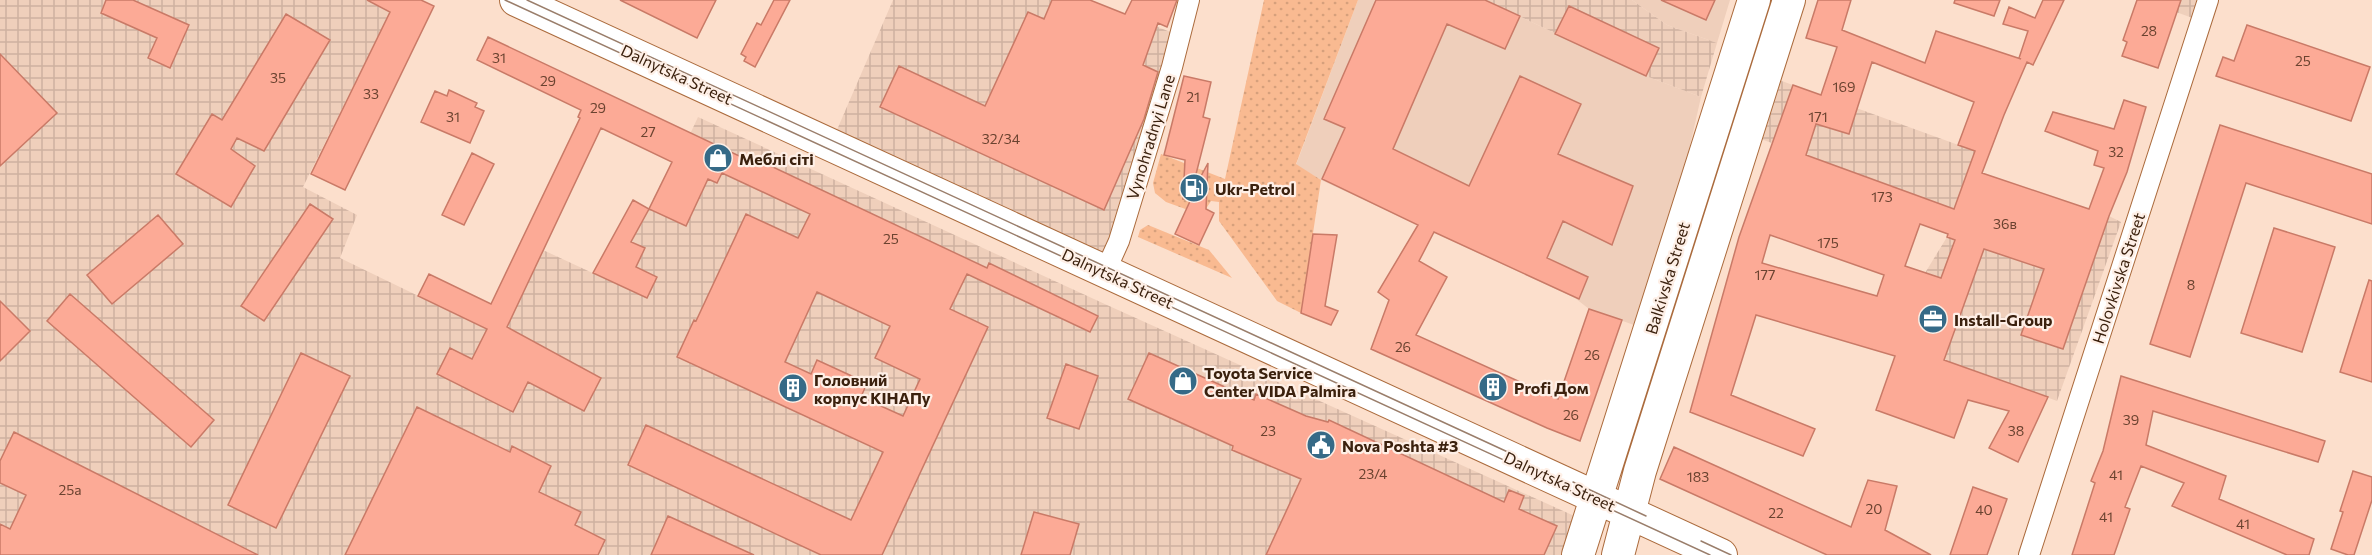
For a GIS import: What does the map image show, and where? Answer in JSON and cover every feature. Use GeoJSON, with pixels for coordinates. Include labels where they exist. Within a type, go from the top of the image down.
{"type":"FeatureCollection","features":[{"type":"Feature","properties":{"kind":"main road","name":"Dalnytska Street"},"geometry":{"type":"LineString","coordinates":[[516,0],[1721,555]]}},
{"type":"Feature","properties":{"kind":"main road","name":"Balkivska Street"},"geometry":{"type":"LineString","coordinates":[[1578,555],[1754,0]]}},
{"type":"Feature","properties":{"kind":"main road","name":"Balkivska Street"},"geometry":{"type":"LineString","coordinates":[[1618,555],[1640,471],[1789,0]]}},
{"type":"Feature","properties":{"kind":"street","name":"Vynohradnyi Lane"},"geometry":{"type":"LineString","coordinates":[[1105,272],[1119,241],[1172,67],[1189,0]]}},
{"type":"Feature","properties":{"kind":"street","name":"Holovkivska Street"},"geometry":{"type":"LineString","coordinates":[[2029,555],[2208,0]]}},
{"type":"Feature","properties":{"kind":"shaded area"},"geometry":{"type":"Polygon","coordinates":[[[0,0],[396,0],[303,187],[357,215],[340,258],[501,336],[543,250],[612,282],[664,177],[676,164],[698,117],[1581,519],[1569,555],[0,555],[0,0]]]}},
{"type":"Feature","properties":{"kind":"shaded area"},"geometry":{"type":"Polygon","coordinates":[[[893,0],[1090,0],[1178,35],[1106,266],[833,139],[893,0]]]}},
{"type":"Feature","properties":{"kind":"shaded area"},"geometry":{"type":"Polygon","coordinates":[[[1264,0],[1358,0],[1296,164],[1321,180],[1301,313],[1277,301],[1219,221],[1219,202],[1211,201],[1202,215],[1166,202],[1155,193],[1153,183],[1161,154],[1225,179],[1264,0]]]}},
{"type":"Feature","properties":{"kind":"shaded area"},"geometry":{"type":"Polygon","coordinates":[[[1358,0],[1485,0],[1646,76],[1701,97],[1648,330],[1589,309],[1575,298],[1321,180],[1296,165],[1358,0]]]}},
{"type":"Feature","properties":{"kind":"shaded area"},"geometry":{"type":"Polygon","coordinates":[[[1485,0],[1632,0],[1667,25],[1717,43],[1701,97],[1646,76],[1485,0]]]}},
{"type":"Feature","properties":{"kind":"shaded area"},"geometry":{"type":"Polygon","coordinates":[[[1632,0],[1730,0],[1717,43],[1667,25],[1632,0]]]}},
{"type":"Feature","properties":{"kind":"shaded area"},"geometry":{"type":"Polygon","coordinates":[[[2143,0],[2204,0],[2198,20],[2143,0]]]}},
{"type":"Feature","properties":{"kind":"shaded area"},"geometry":{"type":"Polygon","coordinates":[[[1779,80],[1975,151],[1969,169],[2121,222],[2057,401],[1994,378],[1975,380],[1954,438],[1876,410],[1925,273],[1947,237],[1954,209],[1758,138],[1779,80]]]}},
{"type":"Feature","properties":{"kind":"shaded area"},"geometry":{"type":"Polygon","coordinates":[[[1148,225],[1209,250],[1232,278],[1138,237],[1140,230],[1148,225]]]}},
{"type":"Feature","properties":{"kind":"building"},"geometry":{"type":"Polygon","coordinates":[[[106,0],[133,0],[189,25],[170,68],[148,58],[157,38],[101,13],[106,0]]]}},
{"type":"Feature","properties":{"kind":"building"},"geometry":{"type":"Polygon","coordinates":[[[367,0],[421,0],[434,6],[345,190],[311,174],[390,12],[367,0]]]}},
{"type":"Feature","properties":{"kind":"building"},"geometry":{"type":"Polygon","coordinates":[[[620,0],[716,0],[697,38],[620,0]]]}},
{"type":"Feature","properties":{"kind":"building"},"geometry":{"type":"Polygon","coordinates":[[[774,0],[790,0],[755,67],[744,61],[746,57],[741,54],[757,23],[761,25],[774,0]]]}},
{"type":"Feature","properties":{"kind":"building"},"geometry":{"type":"Polygon","coordinates":[[[1052,0],[1090,0],[1125,14],[1132,0],[1177,0],[1167,27],[1158,23],[1143,65],[1158,72],[1144,119],[1104,210],[880,107],[899,66],[985,106],[1028,12],[1044,19],[1052,0]]]}},
{"type":"Feature","properties":{"kind":"building"},"geometry":{"type":"Polygon","coordinates":[[[1376,0],[1485,0],[1520,16],[1505,49],[1447,24],[1393,149],[1469,186],[1520,76],[1581,104],[1558,154],[1633,186],[1612,245],[1563,221],[1547,258],[1588,277],[1579,299],[1434,232],[1419,261],[1447,277],[1416,335],[1558,399],[1589,309],[1622,320],[1580,441],[1371,349],[1389,300],[1378,292],[1418,225],[1322,179],[1345,128],[1324,119],[1376,0]]]}},
{"type":"Feature","properties":{"kind":"building"},"geometry":{"type":"Polygon","coordinates":[[[1661,0],[1715,0],[1706,20],[1661,0]]]}},
{"type":"Feature","properties":{"kind":"building"},"geometry":{"type":"Polygon","coordinates":[[[1818,0],[1851,0],[1842,30],[1925,63],[1936,31],[2021,59],[2019,58],[2028,31],[2003,24],[2009,7],[2035,18],[2043,0],[2064,0],[2033,65],[2027,62],[1982,173],[2089,209],[2104,168],[2094,165],[2098,151],[2045,131],[2053,112],[2114,129],[2124,100],[2146,107],[2127,172],[2109,216],[2063,349],[2021,335],[2044,269],[1984,249],[1944,360],[2048,397],[2018,462],[1989,448],[2009,411],[1968,400],[1954,438],[1876,410],[1895,356],[1756,315],[1731,395],[1815,429],[1803,456],[1690,412],[1739,237],[1793,85],[1821,95],[1837,47],[1806,38],[1818,0]],[[1872,62],[1849,134],[1816,124],[1806,155],[1954,209],[1975,151],[1958,145],[1974,102],[1872,62]],[[1920,224],[1905,266],[1941,278],[1955,240],[1947,237],[1948,234],[1920,224]],[[1770,235],[1762,263],[1877,296],[1884,275],[1770,235]]]}},
{"type":"Feature","properties":{"kind":"building"},"geometry":{"type":"Polygon","coordinates":[[[1955,0],[2000,0],[1994,16],[1954,3],[1955,0]]]}},
{"type":"Feature","properties":{"kind":"building"},"geometry":{"type":"Polygon","coordinates":[[[2137,0],[2181,0],[2158,68],[2122,56],[2127,42],[2123,40],[2137,0]]]}},
{"type":"Feature","properties":{"kind":"building"},"geometry":{"type":"Polygon","coordinates":[[[1569,6],[1659,48],[1646,76],[1555,34],[1569,6]]]}},
{"type":"Feature","properties":{"kind":"building"},"geometry":{"type":"Polygon","coordinates":[[[286,14],[330,40],[264,151],[237,138],[231,149],[255,166],[231,207],[176,174],[212,114],[222,120],[286,14]]]}},
{"type":"Feature","properties":{"kind":"building"},"geometry":{"type":"Polygon","coordinates":[[[2247,25],[2370,67],[2351,121],[2216,76],[2223,57],[2234,61],[2247,25]]]}},
{"type":"Feature","properties":{"kind":"building"},"geometry":{"type":"Polygon","coordinates":[[[488,37],[754,163],[756,159],[987,268],[989,263],[1098,316],[1090,332],[967,274],[950,309],[988,327],[882,555],[821,555],[628,465],[646,425],[851,520],[883,452],[677,357],[746,214],[798,238],[810,214],[722,173],[717,183],[708,179],[686,226],[649,209],[672,162],[601,128],[507,327],[601,378],[584,411],[528,382],[513,412],[437,374],[450,348],[472,359],[487,329],[418,296],[429,274],[491,304],[580,118],[578,117],[581,110],[477,60],[488,37]],[[817,292],[785,362],[811,374],[817,360],[867,383],[861,397],[903,416],[920,379],[875,358],[890,326],[817,292]]]}},
{"type":"Feature","properties":{"kind":"building"},"geometry":{"type":"Polygon","coordinates":[[[0,54],[57,113],[0,166],[0,54]]]}},
{"type":"Feature","properties":{"kind":"building"},"geometry":{"type":"Polygon","coordinates":[[[1184,76],[1211,82],[1203,117],[1210,119],[1195,178],[1200,178],[1208,163],[1206,209],[1214,213],[1199,245],[1175,234],[1191,199],[1183,199],[1185,160],[1164,155],[1184,76]]]}},
{"type":"Feature","properties":{"kind":"building"},"geometry":{"type":"Polygon","coordinates":[[[449,90],[477,103],[475,107],[484,111],[470,143],[421,122],[435,91],[447,96],[449,90]]]}},
{"type":"Feature","properties":{"kind":"building"},"geometry":{"type":"Polygon","coordinates":[[[2220,125],[2372,174],[2372,224],[2246,183],[2190,357],[2150,344],[2220,125]]]}},
{"type":"Feature","properties":{"kind":"building"},"geometry":{"type":"Polygon","coordinates":[[[472,153],[494,164],[464,225],[442,215],[472,153]]]}},
{"type":"Feature","properties":{"kind":"building"},"geometry":{"type":"Polygon","coordinates":[[[633,200],[649,209],[631,242],[645,248],[636,267],[657,277],[647,298],[593,273],[633,200]]]}},
{"type":"Feature","properties":{"kind":"building"},"geometry":{"type":"Polygon","coordinates":[[[310,204],[333,219],[264,321],[241,306],[310,204]]]}},
{"type":"Feature","properties":{"kind":"building"},"geometry":{"type":"Polygon","coordinates":[[[158,215],[183,244],[112,304],[87,275],[158,215]]]}},
{"type":"Feature","properties":{"kind":"building"},"geometry":{"type":"Polygon","coordinates":[[[2274,228],[2335,247],[2302,352],[2241,333],[2274,228]]]}},
{"type":"Feature","properties":{"kind":"building"},"geometry":{"type":"Polygon","coordinates":[[[1313,234],[1337,235],[1325,306],[1338,311],[1331,325],[1301,313],[1313,234]]]}},
{"type":"Feature","properties":{"kind":"building"},"geometry":{"type":"Polygon","coordinates":[[[2369,280],[2372,281],[2372,382],[2340,372],[2369,280]]]}},
{"type":"Feature","properties":{"kind":"building"},"geometry":{"type":"Polygon","coordinates":[[[70,294],[214,420],[191,447],[47,321],[70,294]]]}},
{"type":"Feature","properties":{"kind":"building"},"geometry":{"type":"Polygon","coordinates":[[[0,301],[30,331],[0,361],[0,301]]]}},
{"type":"Feature","properties":{"kind":"building"},"geometry":{"type":"Polygon","coordinates":[[[301,353],[350,376],[276,528],[228,505],[301,353]]]}},
{"type":"Feature","properties":{"kind":"building"},"geometry":{"type":"Polygon","coordinates":[[[1149,353],[1254,400],[1256,394],[1306,416],[1328,422],[1329,420],[1504,502],[1509,490],[1524,496],[1519,509],[1557,526],[1544,555],[1266,555],[1301,479],[1232,450],[1233,446],[1128,399],[1149,353]]]}},
{"type":"Feature","properties":{"kind":"building"},"geometry":{"type":"Polygon","coordinates":[[[1066,364],[1098,376],[1079,429],[1047,418],[1066,364]]]}},
{"type":"Feature","properties":{"kind":"building"},"geometry":{"type":"Polygon","coordinates":[[[2121,376],[2325,441],[2318,462],[2153,411],[2146,445],[2226,476],[2219,499],[2314,539],[2309,555],[2287,555],[2172,506],[2184,483],[2141,466],[2125,507],[2130,509],[2114,555],[2072,555],[2095,483],[2091,481],[2103,451],[2121,376]]]}},
{"type":"Feature","properties":{"kind":"building"},"geometry":{"type":"Polygon","coordinates":[[[417,407],[510,452],[512,446],[551,466],[539,492],[581,512],[575,525],[605,540],[598,555],[345,555],[417,407]]]}},
{"type":"Feature","properties":{"kind":"building"},"geometry":{"type":"Polygon","coordinates":[[[14,432],[258,555],[0,555],[0,524],[10,529],[26,495],[0,483],[0,461],[14,432]]]}},
{"type":"Feature","properties":{"kind":"building"},"geometry":{"type":"Polygon","coordinates":[[[1674,447],[1851,527],[1868,480],[1897,486],[1885,530],[1931,555],[1827,555],[1660,479],[1674,447]]]}},
{"type":"Feature","properties":{"kind":"building"},"geometry":{"type":"Polygon","coordinates":[[[2353,471],[2372,477],[2372,500],[2354,555],[2348,555],[2331,549],[2353,471]]]}},
{"type":"Feature","properties":{"kind":"building"},"geometry":{"type":"Polygon","coordinates":[[[1973,487],[2007,499],[1987,555],[1950,555],[1973,487]]]}},
{"type":"Feature","properties":{"kind":"building"},"geometry":{"type":"Polygon","coordinates":[[[1034,512],[1079,524],[1070,555],[1021,555],[1034,512]]]}},
{"type":"Feature","properties":{"kind":"building"},"geometry":{"type":"Polygon","coordinates":[[[668,516],[754,555],[651,555],[668,516]]]}},
{"type":"Feature","properties":{"kind":"tram line"},"geometry":{"type":"LineString","coordinates":[[505,0],[1710,555]]}},
{"type":"Feature","properties":{"kind":"tram line"},"geometry":{"type":"LineString","coordinates":[[527,0],[1510,453]]}},
{"type":"Feature","properties":{"kind":"tram line"},"geometry":{"type":"LineString","coordinates":[[1573,482],[1646,516]]}},
{"type":"Feature","properties":{"kind":"tram line"},"geometry":{"type":"LineString","coordinates":[[1701,541],[1731,555]]}},
{"type":"Feature","properties":{"kind":"place","name":"Меблі сіті"},"geometry":{"type":"Point","coordinates":[718,158]}},
{"type":"Feature","properties":{"kind":"place","name":"Ukr-Petrol"},"geometry":{"type":"Point","coordinates":[1194,188]}},
{"type":"Feature","properties":{"kind":"place","name":"Install-Group"},"geometry":{"type":"Point","coordinates":[1933,319]}},
{"type":"Feature","properties":{"kind":"place","name":"Toyota Service Center VIDA Palmira"},"geometry":{"type":"Point","coordinates":[1183,381]}},
{"type":"Feature","properties":{"kind":"place","name":"Profi Дом"},"geometry":{"type":"Point","coordinates":[1493,387]}},
{"type":"Feature","properties":{"kind":"place","name":"Головний корпус КІНАПу"},"geometry":{"type":"Point","coordinates":[793,388]}},
{"type":"Feature","properties":{"kind":"place","name":"Nova Poshta #3"},"geometry":{"type":"Point","coordinates":[1321,445]}}]}
